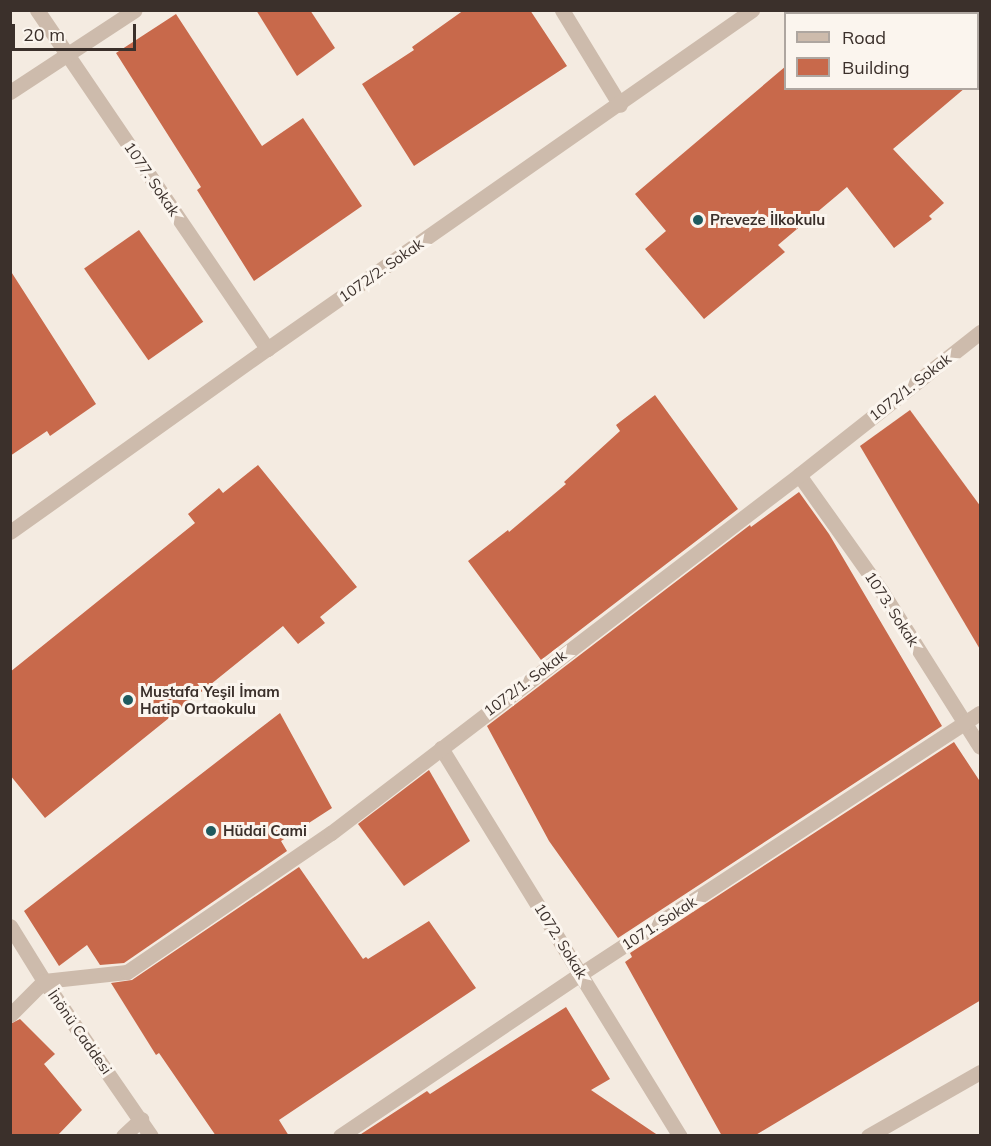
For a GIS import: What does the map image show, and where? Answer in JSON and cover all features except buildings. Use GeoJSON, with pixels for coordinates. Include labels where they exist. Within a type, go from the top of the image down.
{"type":"FeatureCollection","features":[{"type":"Feature","properties":{"kind":"street","name":"1077. Sokak"},"geometry":{"type":"LineString","coordinates":[[38,10],[267,349]]}},
{"type":"Feature","properties":{"kind":"street"},"geometry":{"type":"LineString","coordinates":[[10,92],[135,10]]}},
{"type":"Feature","properties":{"kind":"street"},"geometry":{"type":"LineString","coordinates":[[562,10],[620,105]]}},
{"type":"Feature","properties":{"kind":"street","name":"1072/2. Sokak"},"geometry":{"type":"LineString","coordinates":[[10,532],[752,10]]}},
{"type":"Feature","properties":{"kind":"street","name":"1072/1. Sokak"},"geometry":{"type":"LineString","coordinates":[[44,981],[127,972],[331,833],[799,475],[981,332]]}},
{"type":"Feature","properties":{"kind":"street","name":"1073. Sokak"},"geometry":{"type":"LineString","coordinates":[[799,475],[882,592],[981,747]]}},
{"type":"Feature","properties":{"kind":"street","name":"1071. Sokak"},"geometry":{"type":"LineString","coordinates":[[339,1136],[582,973],[981,713]]}},
{"type":"Feature","properties":{"kind":"street","name":"1072. Sokak"},"geometry":{"type":"LineString","coordinates":[[441,748],[582,973],[680,1136]]}},
{"type":"Feature","properties":{"kind":"street","name":"İnönü Caddesi"},"geometry":{"type":"LineString","coordinates":[[10,927],[44,981],[151,1136]]}},
{"type":"Feature","properties":{"kind":"street"},"geometry":{"type":"LineString","coordinates":[[10,1015],[44,981]]}},
{"type":"Feature","properties":{"kind":"street"},"geometry":{"type":"LineString","coordinates":[[868,1136],[981,1072]]}},
{"type":"Feature","properties":{"kind":"street"},"geometry":{"type":"LineString","coordinates":[[123,1136],[141,1119]]}},
{"type":"Feature","properties":{"kind":"place","name":"Preveze İlkokulu"},"geometry":{"type":"Point","coordinates":[698,220]}},
{"type":"Feature","properties":{"kind":"place","name":"Mustafa Yeşil İmam Hatip Ortaokulu"},"geometry":{"type":"Point","coordinates":[128,700]}},
{"type":"Feature","properties":{"kind":"place","name":"Hüdai Cami"},"geometry":{"type":"Point","coordinates":[211,831]}}]}
